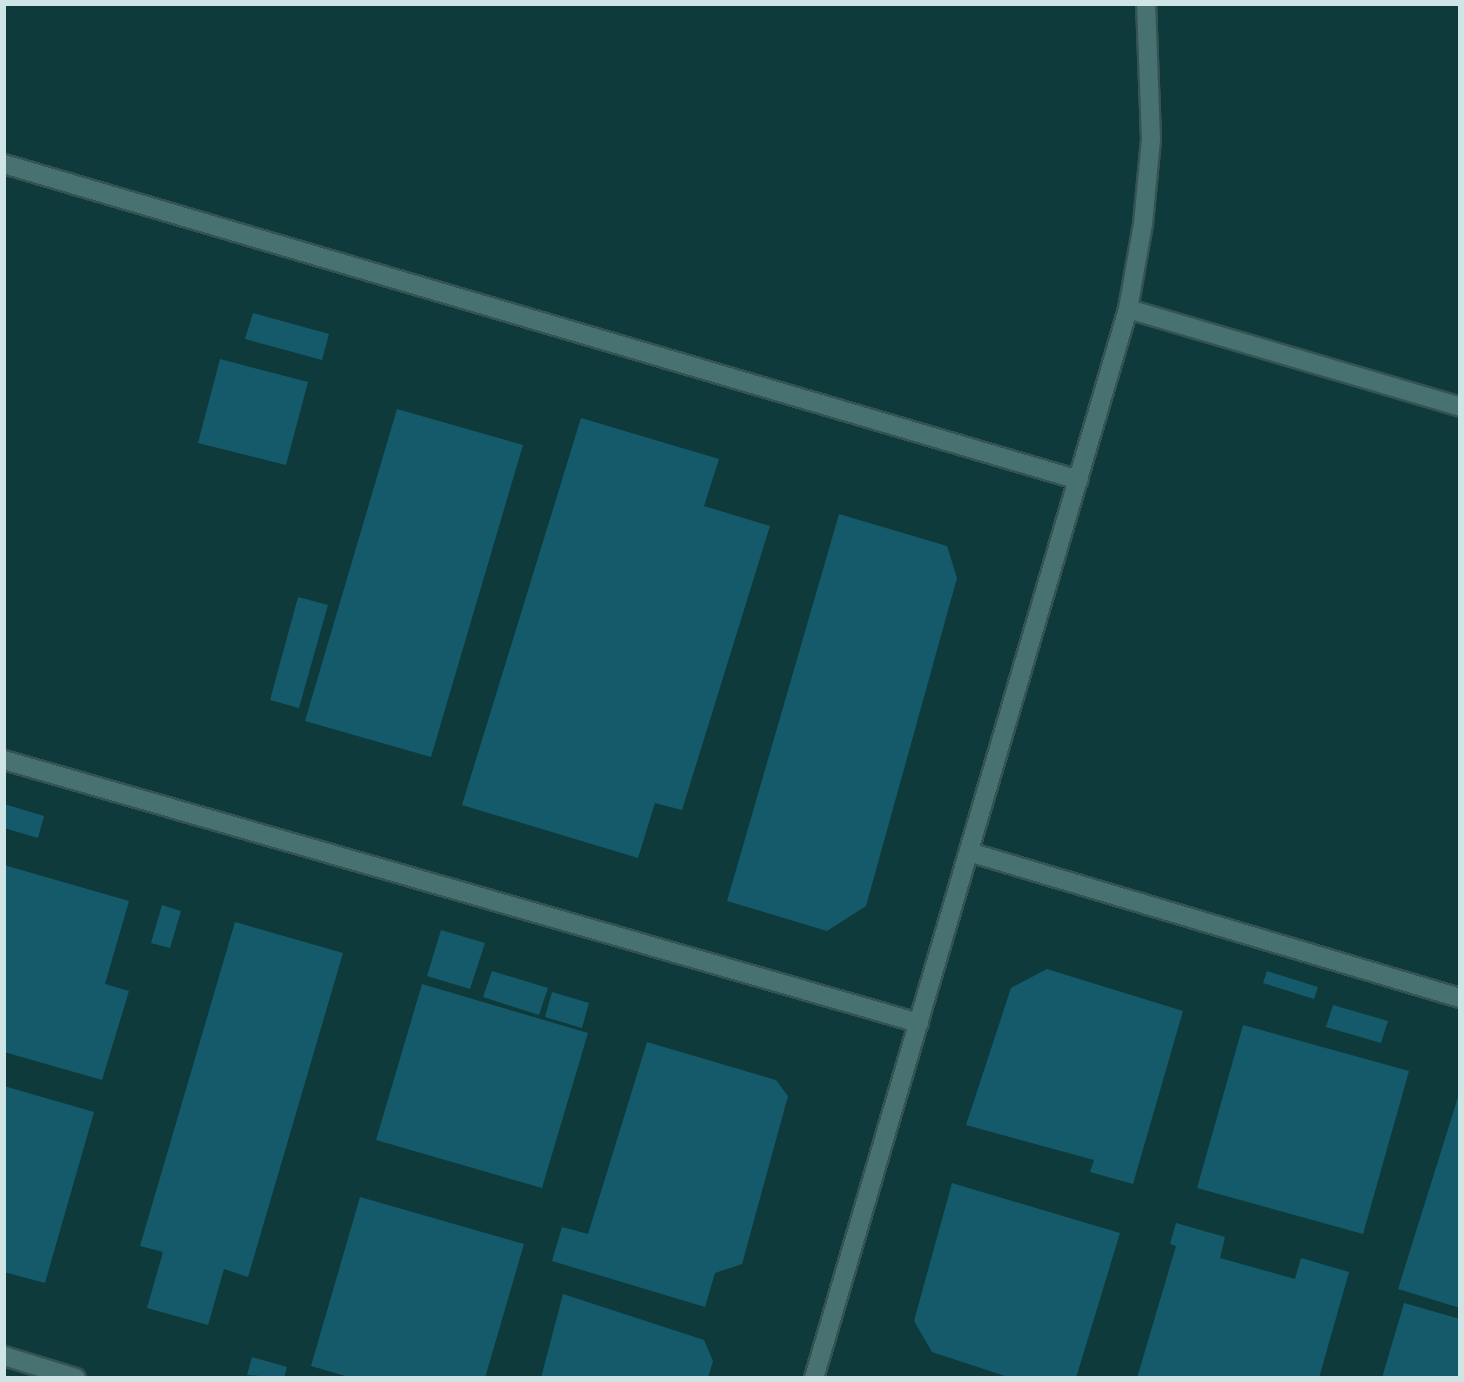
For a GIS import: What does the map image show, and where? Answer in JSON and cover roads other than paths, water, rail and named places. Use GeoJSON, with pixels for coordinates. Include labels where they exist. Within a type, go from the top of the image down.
{"type":"FeatureCollection","features":[{"type":"Feature","properties":{"kind":"lane"},"geometry":{"type":"LineString","coordinates":[[814,1377],[1128,309],[1143,224],[1151,139],[1146,4]]}},
{"type":"Feature","properties":{"kind":"lane"},"geometry":{"type":"LineString","coordinates":[[4,164],[1079,480]]}},
{"type":"Feature","properties":{"kind":"lane"},"geometry":{"type":"LineString","coordinates":[[1128,309],[1460,407]]}},
{"type":"Feature","properties":{"kind":"lane"},"geometry":{"type":"LineString","coordinates":[[4,760],[919,1023]]}},
{"type":"Feature","properties":{"kind":"lane"},"geometry":{"type":"LineString","coordinates":[[969,852],[1460,998]]}},
{"type":"Feature","properties":{"kind":"lane"},"geometry":{"type":"LineString","coordinates":[[4,1356],[76,1377]]}}]}
